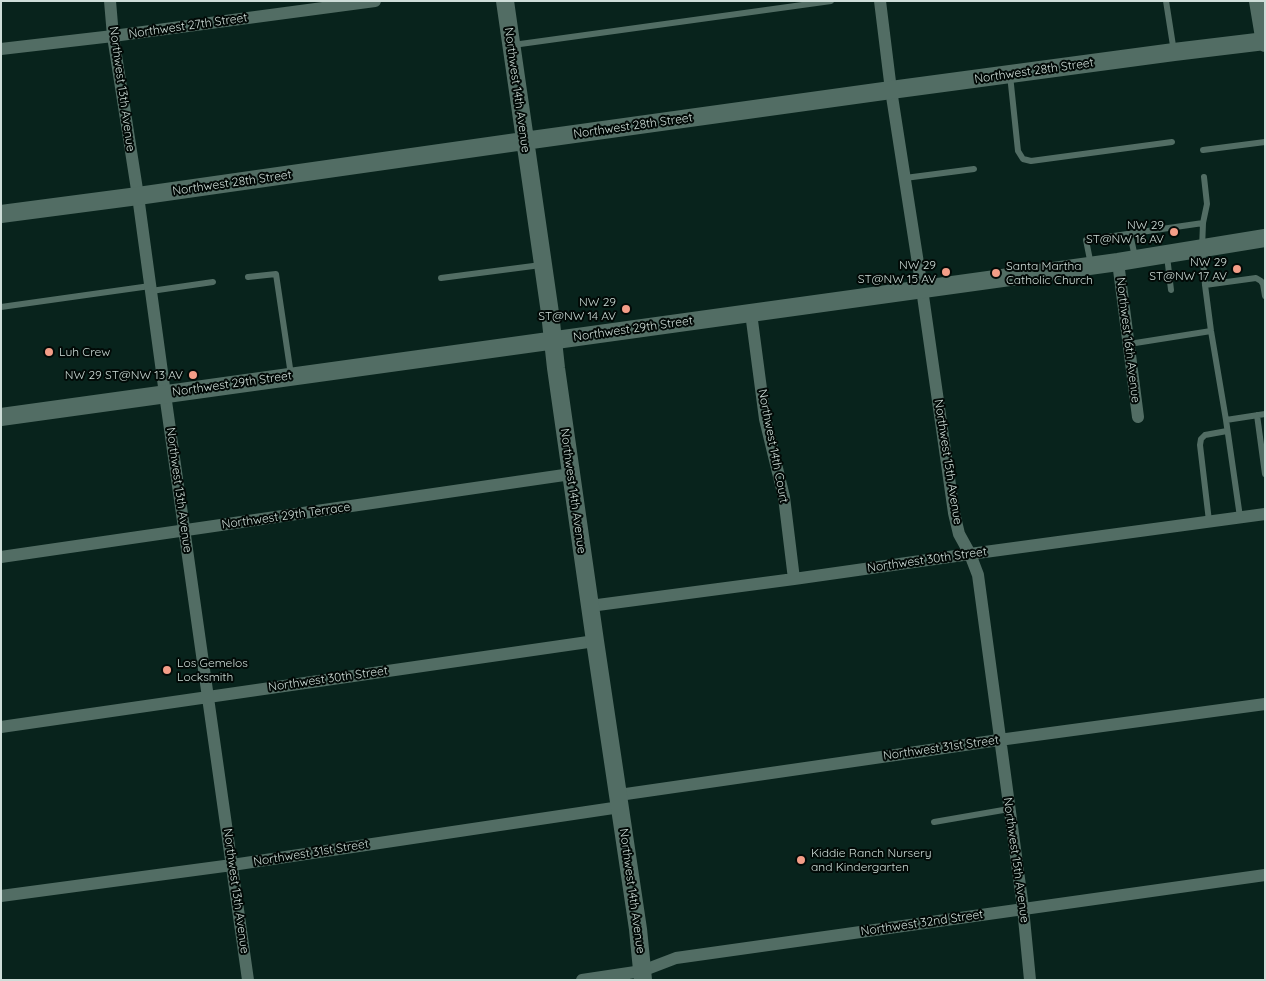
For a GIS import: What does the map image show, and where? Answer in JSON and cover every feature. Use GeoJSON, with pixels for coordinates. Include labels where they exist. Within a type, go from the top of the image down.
{"type":"FeatureCollection","features":[{"type":"Feature","properties":{"kind":"street","name":"Northwest 13th Avenue"},"geometry":{"type":"LineString","coordinates":[[110,1],[113,36],[138,196],[248,980]]}},
{"type":"Feature","properties":{"kind":"street","name":"Northwest 27th Street"},"geometry":{"type":"LineString","coordinates":[[1,49],[375,1]]}},
{"type":"Feature","properties":{"kind":"street","name":"Northwest 14th Avenue"},"geometry":{"type":"LineString","coordinates":[[505,1],[595,641],[620,801],[643,975]]}},
{"type":"Feature","properties":{"kind":"street","name":"Northwest 15th Avenue"},"geometry":{"type":"LineString","coordinates":[[880,1],[891,90],[954,513],[959,534],[970,554],[978,575],[1023,908],[1030,980]]}},
{"type":"Feature","properties":{"kind":"street"},"geometry":{"type":"LineString","coordinates":[[1258,1],[1265,42]]}},
{"type":"Feature","properties":{"kind":"street","name":"Northwest 28th Street"},"geometry":{"type":"LineString","coordinates":[[1,214],[891,90],[1174,52],[1265,42]]}},
{"type":"Feature","properties":{"kind":"street","name":"Northwest 29th Street"},"geometry":{"type":"LineString","coordinates":[[1,417],[1127,261],[1265,238]]}},
{"type":"Feature","properties":{"kind":"street","name":"Northwest 16th Avenue"},"geometry":{"type":"LineString","coordinates":[[1127,261],[1129,344],[1138,417]]}},
{"type":"Feature","properties":{"kind":"street","name":"Northwest 14th Court"},"geometry":{"type":"LineString","coordinates":[[751,313],[766,419],[784,497],[794,579]]}},
{"type":"Feature","properties":{"kind":"street","name":"Northwest 29th Terrace"},"geometry":{"type":"LineString","coordinates":[[1,557],[571,474]]}},
{"type":"Feature","properties":{"kind":"street","name":"Northwest 30th Street"},"geometry":{"type":"LineString","coordinates":[[590,606],[1265,514]]}},
{"type":"Feature","properties":{"kind":"street","name":"Northwest 30th Street"},"geometry":{"type":"LineString","coordinates":[[1,727],[595,641]]}},
{"type":"Feature","properties":{"kind":"street","name":"Northwest 31st Street"},"geometry":{"type":"LineString","coordinates":[[1,896],[232,866],[999,740],[1265,704]]}},
{"type":"Feature","properties":{"kind":"street","name":"Northwest 32nd Street"},"geometry":{"type":"LineString","coordinates":[[582,980],[643,975],[676,958],[1265,875]]}},
{"type":"Feature","properties":{"kind":"lane"},"geometry":{"type":"LineString","coordinates":[[511,45],[831,1]]}},
{"type":"Feature","properties":{"kind":"lane"},"geometry":{"type":"LineString","coordinates":[[1166,1],[1174,52]]}},
{"type":"Feature","properties":{"kind":"lane"},"geometry":{"type":"LineString","coordinates":[[1010,74],[1018,151],[1023,159],[1032,161],[1172,142]]}},
{"type":"Feature","properties":{"kind":"lane"},"geometry":{"type":"LineString","coordinates":[[1202,150],[1265,142]]}},
{"type":"Feature","properties":{"kind":"lane"},"geometry":{"type":"LineString","coordinates":[[905,178],[974,169]]}},
{"type":"Feature","properties":{"kind":"lane"},"geometry":{"type":"LineString","coordinates":[[1204,177],[1207,204],[1203,223],[1202,249],[1205,285],[1240,517]]}},
{"type":"Feature","properties":{"kind":"lane"},"geometry":{"type":"LineString","coordinates":[[1091,266],[1086,240],[1203,223]]}},
{"type":"Feature","properties":{"kind":"lane"},"geometry":{"type":"LineString","coordinates":[[1127,261],[1130,234]]}},
{"type":"Feature","properties":{"kind":"lane"},"geometry":{"type":"LineString","coordinates":[[1167,255],[1171,290]]}},
{"type":"Feature","properties":{"kind":"lane"},"geometry":{"type":"LineString","coordinates":[[441,278],[542,264]]}},
{"type":"Feature","properties":{"kind":"lane"},"geometry":{"type":"LineString","coordinates":[[248,277],[276,274],[291,376]]}},
{"type":"Feature","properties":{"kind":"lane"},"geometry":{"type":"LineString","coordinates":[[1205,285],[1256,278],[1261,280],[1265,296]]}},
{"type":"Feature","properties":{"kind":"lane"},"geometry":{"type":"LineString","coordinates":[[1,307],[213,282]]}},
{"type":"Feature","properties":{"kind":"lane"},"geometry":{"type":"LineString","coordinates":[[1129,344],[1211,331]]}},
{"type":"Feature","properties":{"kind":"lane"},"geometry":{"type":"LineString","coordinates":[[1226,420],[1265,414]]}},
{"type":"Feature","properties":{"kind":"lane"},"geometry":{"type":"LineString","coordinates":[[1257,415],[1265,474]]}},
{"type":"Feature","properties":{"kind":"lane"},"geometry":{"type":"LineString","coordinates":[[1209,521],[1200,445],[1205,435],[1227,431]]}},
{"type":"Feature","properties":{"kind":"lane"},"geometry":{"type":"LineString","coordinates":[[934,822],[1009,809]]}},
{"type":"Feature","properties":{"kind":"place","name":"NW 29 ST@NW 16 AV"},"geometry":{"type":"Point","coordinates":[1174,232]}},
{"type":"Feature","properties":{"kind":"place","name":"NW 29 ST@NW 17 AV"},"geometry":{"type":"Point","coordinates":[1237,269]}},
{"type":"Feature","properties":{"kind":"place","name":"NW 29 ST@NW 15 AV"},"geometry":{"type":"Point","coordinates":[946,272]}},
{"type":"Feature","properties":{"kind":"place","name":"Santa Martha Catholic Church"},"geometry":{"type":"Point","coordinates":[996,273]}},
{"type":"Feature","properties":{"kind":"place","name":"NW 29 ST@NW 14 AV"},"geometry":{"type":"Point","coordinates":[626,309]}},
{"type":"Feature","properties":{"kind":"place","name":"Luh Crew"},"geometry":{"type":"Point","coordinates":[49,352]}},
{"type":"Feature","properties":{"kind":"place","name":"NW 29 ST@NW 13 AV"},"geometry":{"type":"Point","coordinates":[193,375]}},
{"type":"Feature","properties":{"kind":"place","name":"Los Gemelos Locksmith"},"geometry":{"type":"Point","coordinates":[167,670]}},
{"type":"Feature","properties":{"kind":"place","name":"Kiddie Ranch Nursery and Kindergarten"},"geometry":{"type":"Point","coordinates":[801,860]}}]}
